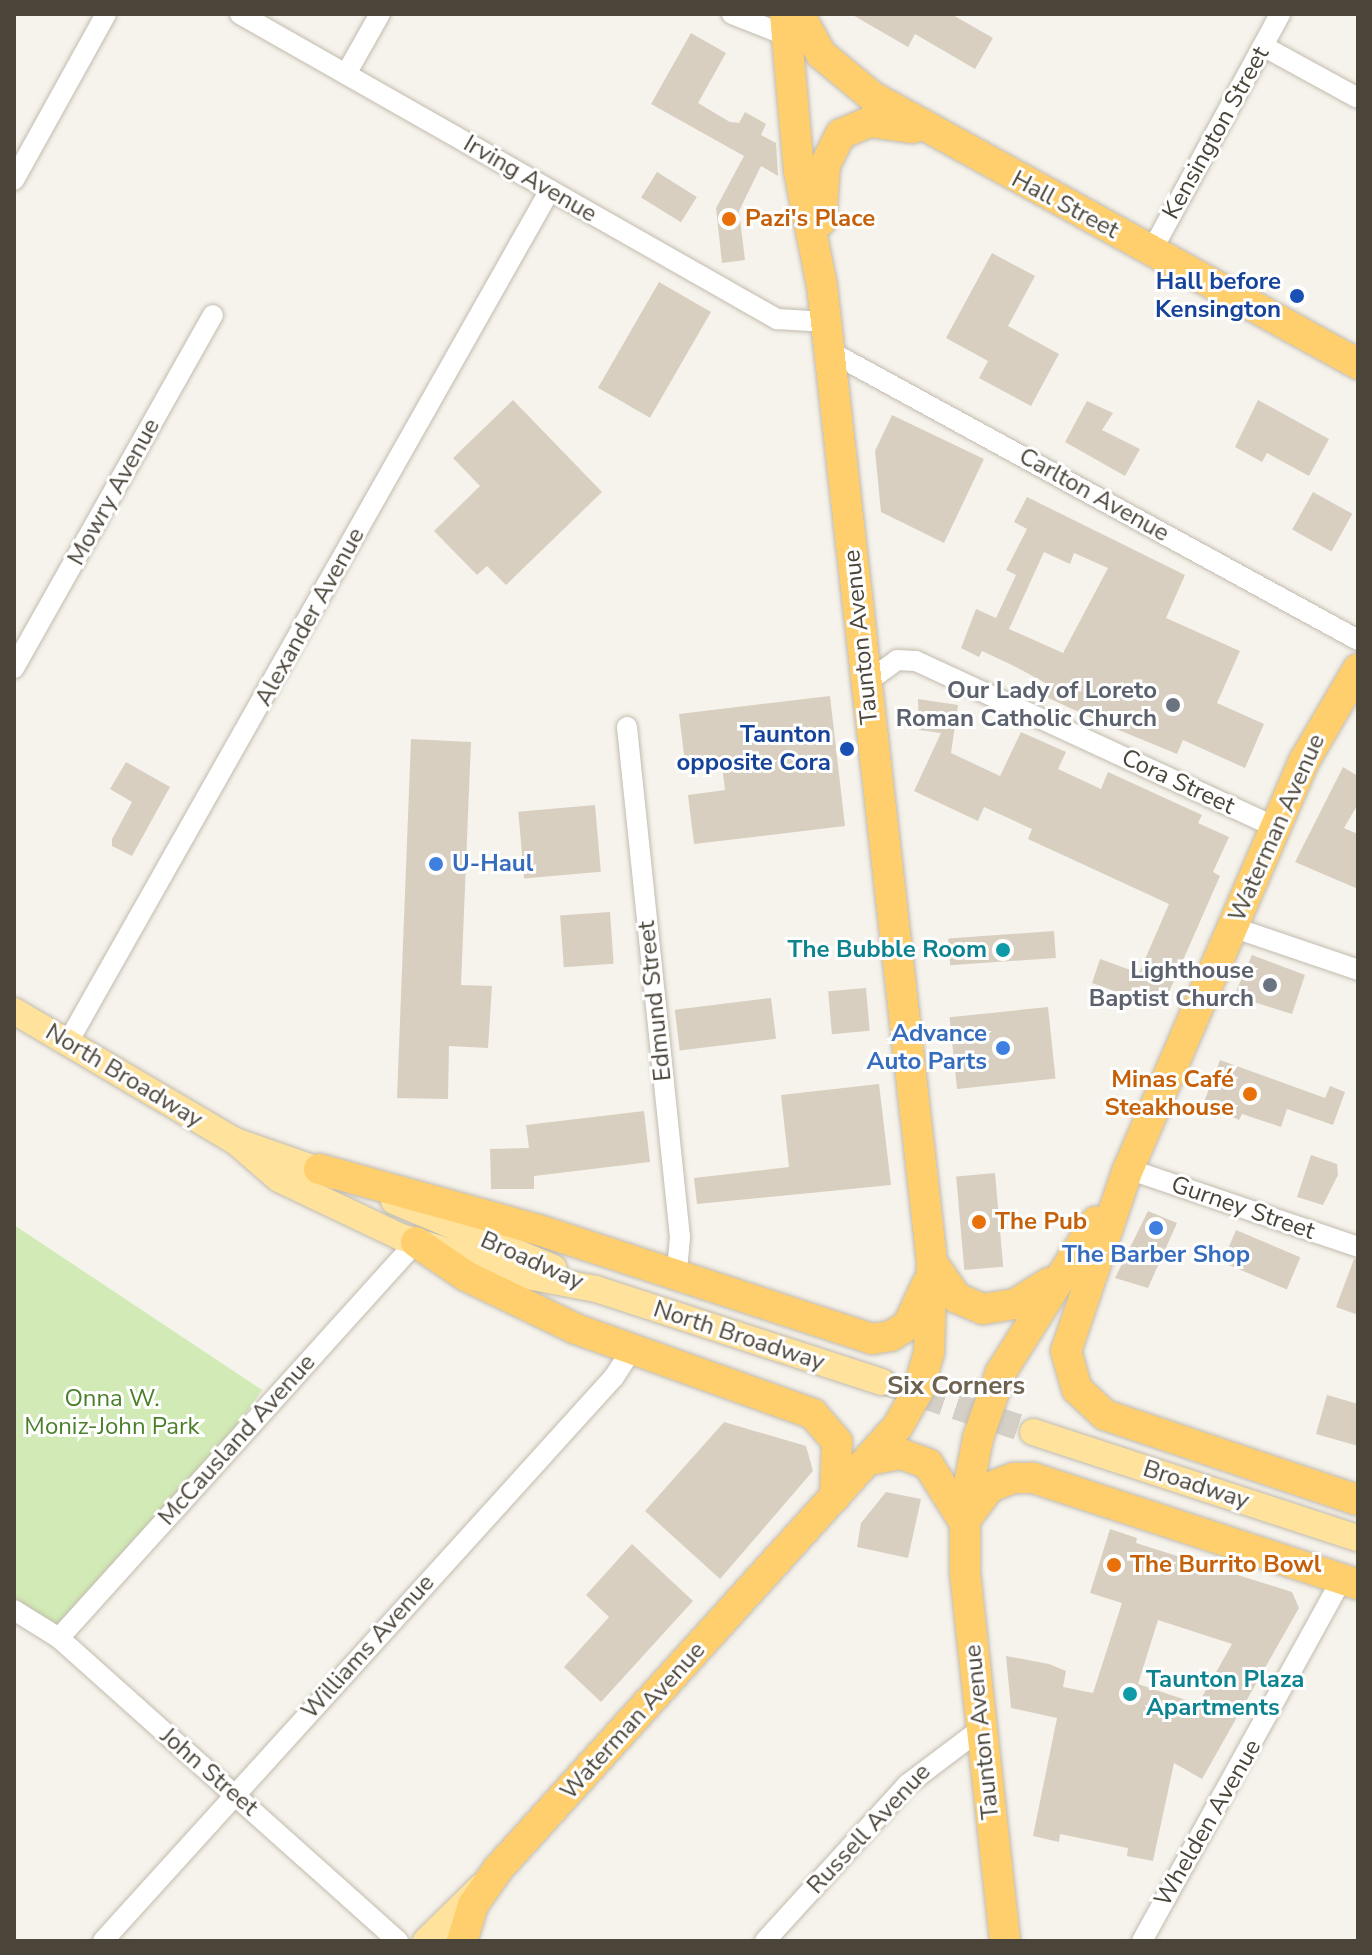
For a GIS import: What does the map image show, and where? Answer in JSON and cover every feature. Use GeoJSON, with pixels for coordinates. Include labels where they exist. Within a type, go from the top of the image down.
{"type":"FeatureCollection","features":[{"type":"Feature","properties":{"kind":"highway","name":"Hall Street"},"geometry":{"type":"LineString","coordinates":[[790,21],[842,75],[942,138],[1358,364]]}},
{"type":"Feature","properties":{"kind":"highway","name":"Taunton Avenue"},"geometry":{"type":"LineString","coordinates":[[790,21],[799,171],[822,286],[932,1262],[934,1318],[927,1365],[905,1416],[869,1460]]}},
{"type":"Feature","properties":{"kind":"highway"},"geometry":{"type":"LineString","coordinates":[[822,286],[823,179],[833,143],[850,128],[869,122],[893,123],[942,138]]}},
{"type":"Feature","properties":{"kind":"highway","name":"Waterman Avenue"},"geometry":{"type":"LineString","coordinates":[[1128,1169],[1275,827],[1317,736],[1358,669]]}},
{"type":"Feature","properties":{"kind":"highway"},"geometry":{"type":"LineString","coordinates":[[319,1169],[677,1274],[862,1337],[882,1338],[900,1332],[914,1316],[932,1262]]}},
{"type":"Feature","properties":{"kind":"highway"},"geometry":{"type":"LineString","coordinates":[[964,1522],[972,1462],[992,1394],[1020,1337],[1128,1169]]}},
{"type":"Feature","properties":{"kind":"highway"},"geometry":{"type":"LineString","coordinates":[[1128,1169],[1067,1340],[1067,1360],[1077,1389],[1089,1404],[1122,1423],[1358,1500]]}},
{"type":"Feature","properties":{"kind":"highway"},"geometry":{"type":"LineString","coordinates":[[416,1242],[485,1287],[631,1351],[822,1420],[839,1451],[835,1497]]}},
{"type":"Feature","properties":{"kind":"highway"},"geometry":{"type":"LineString","coordinates":[[932,1262],[957,1298],[992,1310],[1027,1297],[1065,1268]]}},
{"type":"Feature","properties":{"kind":"highway"},"geometry":{"type":"LineString","coordinates":[[869,1460],[901,1454],[928,1464],[964,1522]]}},
{"type":"Feature","properties":{"kind":"highway","name":"Waterman Avenue"},"geometry":{"type":"LineString","coordinates":[[498,1869],[869,1460]]}},
{"type":"Feature","properties":{"kind":"highway"},"geometry":{"type":"LineString","coordinates":[[964,1522],[998,1483],[1033,1478],[1350,1581]]}},
{"type":"Feature","properties":{"kind":"highway","name":"Taunton Avenue"},"geometry":{"type":"LineString","coordinates":[[964,1522],[1005,1941]]}},
{"type":"Feature","properties":{"kind":"highway"},"geometry":{"type":"LineString","coordinates":[[462,1941],[473,1905],[498,1869]]}},
{"type":"Feature","properties":{"kind":"main road","name":"North Broadway"},"geometry":{"type":"LineString","coordinates":[[14,1011],[235,1141]]}},
{"type":"Feature","properties":{"kind":"main road","name":"Broadway"},"geometry":{"type":"LineString","coordinates":[[235,1141],[319,1169],[596,1289]]}},
{"type":"Feature","properties":{"kind":"main road","name":"Broadway"},"geometry":{"type":"LineString","coordinates":[[235,1141],[286,1183],[416,1242],[596,1289]]}},
{"type":"Feature","properties":{"kind":"main road","name":"North Broadway"},"geometry":{"type":"LineString","coordinates":[[596,1289],[882,1382]]}},
{"type":"Feature","properties":{"kind":"main road","name":"Broadway"},"geometry":{"type":"LineString","coordinates":[[1033,1432],[1358,1538]]}},
{"type":"Feature","properties":{"kind":"main road","name":"Waterman Avenue"},"geometry":{"type":"LineString","coordinates":[[426,1941],[498,1869]]}},
{"type":"Feature","properties":{"kind":"street"},"geometry":{"type":"LineString","coordinates":[[14,180],[106,14]]}},
{"type":"Feature","properties":{"kind":"street","name":"Irving Avenue"},"geometry":{"type":"LineString","coordinates":[[240,14],[783,322],[828,336]]}},
{"type":"Feature","properties":{"kind":"street"},"geometry":{"type":"LineString","coordinates":[[346,74],[380,14]]}},
{"type":"Feature","properties":{"kind":"street"},"geometry":{"type":"LineString","coordinates":[[732,14],[790,21]]}},
{"type":"Feature","properties":{"kind":"street","name":"Kensington Street"},"geometry":{"type":"LineString","coordinates":[[1151,252],[1280,14]]}},
{"type":"Feature","properties":{"kind":"street"},"geometry":{"type":"LineString","coordinates":[[1263,46],[1358,98]]}},
{"type":"Feature","properties":{"kind":"street","name":"Alexander Avenue"},"geometry":{"type":"LineString","coordinates":[[68,1042],[550,190]]}},
{"type":"Feature","properties":{"kind":"street","name":"Mowry Avenue"},"geometry":{"type":"LineString","coordinates":[[14,668],[213,315]]}},
{"type":"Feature","properties":{"kind":"street","name":"Carlton Avenue"},"geometry":{"type":"LineString","coordinates":[[828,336],[1358,640]]}},
{"type":"Feature","properties":{"kind":"street","name":"Cora Street"},"geometry":{"type":"LineString","coordinates":[[867,682],[897,660],[916,661],[1275,827]]}},
{"type":"Feature","properties":{"kind":"street","name":"Edmund Street"},"geometry":{"type":"LineString","coordinates":[[627,727],[680,1237],[677,1274]]}},
{"type":"Feature","properties":{"kind":"street"},"geometry":{"type":"LineString","coordinates":[[1232,927],[1358,970]]}},
{"type":"Feature","properties":{"kind":"street","name":"Gurney Street"},"geometry":{"type":"LineString","coordinates":[[1128,1169],[1358,1247]]}},
{"type":"Feature","properties":{"kind":"street","name":"McCausland Avenue"},"geometry":{"type":"LineString","coordinates":[[59,1638],[416,1242]]}},
{"type":"Feature","properties":{"kind":"street","name":"Williams Avenue"},"geometry":{"type":"LineString","coordinates":[[103,1941],[614,1377],[631,1351]]}},
{"type":"Feature","properties":{"kind":"street","name":"Whelden Avenue"},"geometry":{"type":"LineString","coordinates":[[1142,1941],[1350,1581]]}},
{"type":"Feature","properties":{"kind":"street","name":"John Street"},"geometry":{"type":"LineString","coordinates":[[14,1610],[59,1638],[398,1941]]}},
{"type":"Feature","properties":{"kind":"street","name":"Russell Avenue"},"geometry":{"type":"LineString","coordinates":[[765,1941],[908,1784],[982,1728]]}},
{"type":"Feature","properties":{"kind":"green space","name":"Onna W. Moniz-John Park"},"geometry":{"type":"Polygon","coordinates":[[[14,1225],[262,1390],[175,1514],[59,1626],[14,1598],[14,1225]]]}},
{"type":"Feature","properties":{"kind":"building"},"geometry":{"type":"Polygon","coordinates":[[[851,14],[951,14],[993,38],[975,69],[915,34],[908,47],[851,14]]]}},
{"type":"Feature","properties":{"kind":"building"},"geometry":{"type":"Polygon","coordinates":[[[691,33],[726,53],[698,103],[730,122],[739,123],[745,112],[766,124],[761,135],[776,143],[778,176],[761,166],[739,211],[745,260],[722,263],[716,208],[744,156],[651,104],[691,33]]]}},
{"type":"Feature","properties":{"kind":"building"},"geometry":{"type":"Polygon","coordinates":[[[657,172],[697,197],[681,222],[641,197],[657,172]]]}},
{"type":"Feature","properties":{"kind":"building"},"geometry":{"type":"Polygon","coordinates":[[[992,253],[1035,276],[1008,326],[1059,354],[1031,406],[979,378],[988,361],[946,338],[992,253]]]}},
{"type":"Feature","properties":{"kind":"building"},"geometry":{"type":"Polygon","coordinates":[[[659,282],[711,312],[650,418],[598,388],[659,282]]]}},
{"type":"Feature","properties":{"kind":"building"},"geometry":{"type":"Polygon","coordinates":[[[513,400],[602,492],[506,585],[487,566],[477,575],[434,531],[480,486],[453,458],[513,400]]]}},
{"type":"Feature","properties":{"kind":"building"},"geometry":{"type":"Polygon","coordinates":[[[1258,400],[1329,439],[1309,476],[1267,453],[1262,462],[1235,447],[1258,400]]]}},
{"type":"Feature","properties":{"kind":"building"},"geometry":{"type":"Polygon","coordinates":[[[1087,401],[1113,413],[1102,430],[1140,449],[1125,476],[1065,442],[1087,401]]]}},
{"type":"Feature","properties":{"kind":"building"},"geometry":{"type":"Polygon","coordinates":[[[892,415],[984,459],[944,543],[881,512],[875,451],[892,415]]]}},
{"type":"Feature","properties":{"kind":"building"},"geometry":{"type":"Polygon","coordinates":[[[1313,492],[1352,514],[1332,551],[1292,530],[1313,492]]]}},
{"type":"Feature","properties":{"kind":"building"},"geometry":{"type":"Polygon","coordinates":[[[1027,497],[1185,575],[1166,618],[1240,651],[1217,703],[1264,724],[1245,768],[1183,740],[1177,754],[1109,726],[1044,696],[1049,685],[1014,666],[982,651],[979,657],[961,648],[976,609],[996,618],[1016,575],[1006,570],[1027,529],[1014,522],[1027,497]],[[1044,552],[1009,629],[1063,653],[1108,568],[1074,553],[1070,564],[1044,552]]]}},
{"type":"Feature","properties":{"kind":"building"},"geometry":{"type":"Polygon","coordinates":[[[830,696],[845,826],[694,844],[688,795],[725,790],[721,758],[685,763],[679,714],[830,696]]]}},
{"type":"Feature","properties":{"kind":"building"},"geometry":{"type":"Polygon","coordinates":[[[918,699],[958,705],[951,753],[1000,776],[1021,732],[1066,752],[1058,769],[1101,789],[1108,772],[1202,815],[1198,823],[1229,837],[1213,872],[1220,876],[1162,1008],[1092,983],[1100,959],[1139,973],[1169,904],[1028,839],[1032,829],[984,807],[978,821],[914,791],[941,733],[919,730],[918,699]]]}},
{"type":"Feature","properties":{"kind":"building","name":"U-Haul"},"geometry":{"type":"Polygon","coordinates":[[[411,739],[471,742],[461,985],[492,986],[488,1048],[449,1046],[448,1099],[397,1098],[411,739]]]}},
{"type":"Feature","properties":{"kind":"building"},"geometry":{"type":"Polygon","coordinates":[[[126,762],[170,787],[132,856],[112,846],[112,839],[132,802],[110,789],[126,762]]]}},
{"type":"Feature","properties":{"kind":"building"},"geometry":{"type":"Polygon","coordinates":[[[1343,767],[1358,776],[1358,804],[1344,828],[1358,834],[1358,889],[1295,862],[1343,767]]]}},
{"type":"Feature","properties":{"kind":"building"},"geometry":{"type":"Polygon","coordinates":[[[595,805],[601,872],[524,878],[518,812],[595,805]]]}},
{"type":"Feature","properties":{"kind":"building"},"geometry":{"type":"Polygon","coordinates":[[[610,912],[614,964],[564,967],[560,915],[610,912]]]}},
{"type":"Feature","properties":{"kind":"building","name":"The Bubble Room"},"geometry":{"type":"Polygon","coordinates":[[[1054,931],[1056,958],[950,965],[948,938],[1054,931]]]}},
{"type":"Feature","properties":{"kind":"building","name":"Lighthouse Baptist Church"},"geometry":{"type":"Polygon","coordinates":[[[1252,955],[1305,975],[1292,1014],[1234,996],[1252,955]]]}},
{"type":"Feature","properties":{"kind":"building"},"geometry":{"type":"Polygon","coordinates":[[[866,988],[870,1031],[832,1034],[828,991],[866,988]]]}},
{"type":"Feature","properties":{"kind":"building"},"geometry":{"type":"Polygon","coordinates":[[[771,998],[776,1039],[680,1051],[675,1010],[771,998]]]}},
{"type":"Feature","properties":{"kind":"building","name":"Advance Auto Parts"},"geometry":{"type":"Polygon","coordinates":[[[1048,1007],[1056,1079],[957,1089],[950,1017],[1048,1007]]]}},
{"type":"Feature","properties":{"kind":"building","name":"Minas Café Steakhouse"},"geometry":{"type":"Polygon","coordinates":[[[1220,1060],[1325,1098],[1330,1086],[1345,1092],[1333,1125],[1287,1109],[1281,1127],[1242,1114],[1239,1120],[1224,1113],[1227,1108],[1204,1102],[1220,1060]]]}},
{"type":"Feature","properties":{"kind":"building"},"geometry":{"type":"Polygon","coordinates":[[[879,1084],[891,1185],[697,1204],[694,1178],[789,1167],[781,1095],[879,1084]]]}},
{"type":"Feature","properties":{"kind":"building"},"geometry":{"type":"Polygon","coordinates":[[[644,1111],[650,1162],[534,1176],[534,1189],[491,1189],[490,1149],[529,1148],[526,1125],[644,1111]]]}},
{"type":"Feature","properties":{"kind":"building"},"geometry":{"type":"Polygon","coordinates":[[[1311,1155],[1337,1164],[1338,1175],[1323,1205],[1297,1197],[1311,1155]]]}},
{"type":"Feature","properties":{"kind":"building"},"geometry":{"type":"Polygon","coordinates":[[[995,1173],[1003,1267],[964,1270],[956,1176],[995,1173]]]}},
{"type":"Feature","properties":{"kind":"building"},"geometry":{"type":"Polygon","coordinates":[[[1148,1211],[1177,1223],[1148,1288],[1115,1278],[1148,1211]]]}},
{"type":"Feature","properties":{"kind":"building"},"geometry":{"type":"Polygon","coordinates":[[[1236,1230],[1300,1257],[1287,1290],[1222,1262],[1236,1230]]]}},
{"type":"Feature","properties":{"kind":"building"},"geometry":{"type":"Polygon","coordinates":[[[1354,1259],[1358,1260],[1358,1315],[1336,1307],[1354,1259]]]}},
{"type":"Feature","properties":{"kind":"building"},"geometry":{"type":"Polygon","coordinates":[[[1327,1395],[1358,1404],[1358,1446],[1316,1434],[1327,1395]]]}},
{"type":"Feature","properties":{"kind":"building"},"geometry":{"type":"Polygon","coordinates":[[[724,1422],[806,1446],[813,1471],[720,1579],[645,1511],[724,1422]]]}},
{"type":"Feature","properties":{"kind":"building"},"geometry":{"type":"Polygon","coordinates":[[[886,1492],[921,1499],[908,1558],[857,1547],[861,1523],[886,1492]]]}},
{"type":"Feature","properties":{"kind":"building","name":"Taunton Plaza Apartments"},"geometry":{"type":"Polygon","coordinates":[[[1110,1529],[1137,1538],[1136,1543],[1292,1592],[1299,1608],[1202,1779],[1174,1763],[1153,1861],[1127,1856],[1128,1848],[1060,1834],[1059,1842],[1033,1836],[1057,1718],[1011,1708],[1006,1656],[1049,1664],[1066,1671],[1063,1687],[1093,1693],[1122,1603],[1090,1593],[1110,1529]],[[1158,1620],[1138,1684],[1198,1704],[1232,1644],[1158,1620]]]}},
{"type":"Feature","properties":{"kind":"building"},"geometry":{"type":"Polygon","coordinates":[[[632,1544],[693,1601],[601,1702],[564,1667],[609,1617],[586,1595],[632,1544]]]}},
{"type":"Feature","properties":{"kind":"tunnel"},"geometry":{"type":"LineString","coordinates":[[882,1382],[1033,1432]]}},
{"type":"Feature","properties":{"kind":"place","name":"Pazi's Place"},"geometry":{"type":"Point","coordinates":[729,219]}},
{"type":"Feature","properties":{"kind":"place","name":"Hall before Kensington"},"geometry":{"type":"Point","coordinates":[1297,296]}},
{"type":"Feature","properties":{"kind":"place","name":"Our Lady of Loreto Roman Catholic Church"},"geometry":{"type":"Point","coordinates":[1173,705]}},
{"type":"Feature","properties":{"kind":"place","name":"Taunton opposite Cora"},"geometry":{"type":"Point","coordinates":[847,749]}},
{"type":"Feature","properties":{"kind":"place","name":"U-Haul"},"geometry":{"type":"Point","coordinates":[436,864]}},
{"type":"Feature","properties":{"kind":"place","name":"The Bubble Room"},"geometry":{"type":"Point","coordinates":[1003,950]}},
{"type":"Feature","properties":{"kind":"place","name":"Lighthouse Baptist Church"},"geometry":{"type":"Point","coordinates":[1270,985]}},
{"type":"Feature","properties":{"kind":"place","name":"Advance Auto Parts"},"geometry":{"type":"Point","coordinates":[1003,1048]}},
{"type":"Feature","properties":{"kind":"place","name":"Minas Café Steakhouse"},"geometry":{"type":"Point","coordinates":[1250,1094]}},
{"type":"Feature","properties":{"kind":"place","name":"The Pub"},"geometry":{"type":"Point","coordinates":[979,1222]}},
{"type":"Feature","properties":{"kind":"place","name":"The Barber Shop"},"geometry":{"type":"Point","coordinates":[1156,1228]}},
{"type":"Feature","properties":{"kind":"place","name":"The Burrito Bowl"},"geometry":{"type":"Point","coordinates":[1114,1565]}},
{"type":"Feature","properties":{"kind":"place","name":"Taunton Plaza Apartments"},"geometry":{"type":"Point","coordinates":[1130,1694]}},
{"type":"Feature","properties":{"kind":"district","name":"Six Corners"},"geometry":{"type":"Point","coordinates":[956,1386]}}]}
